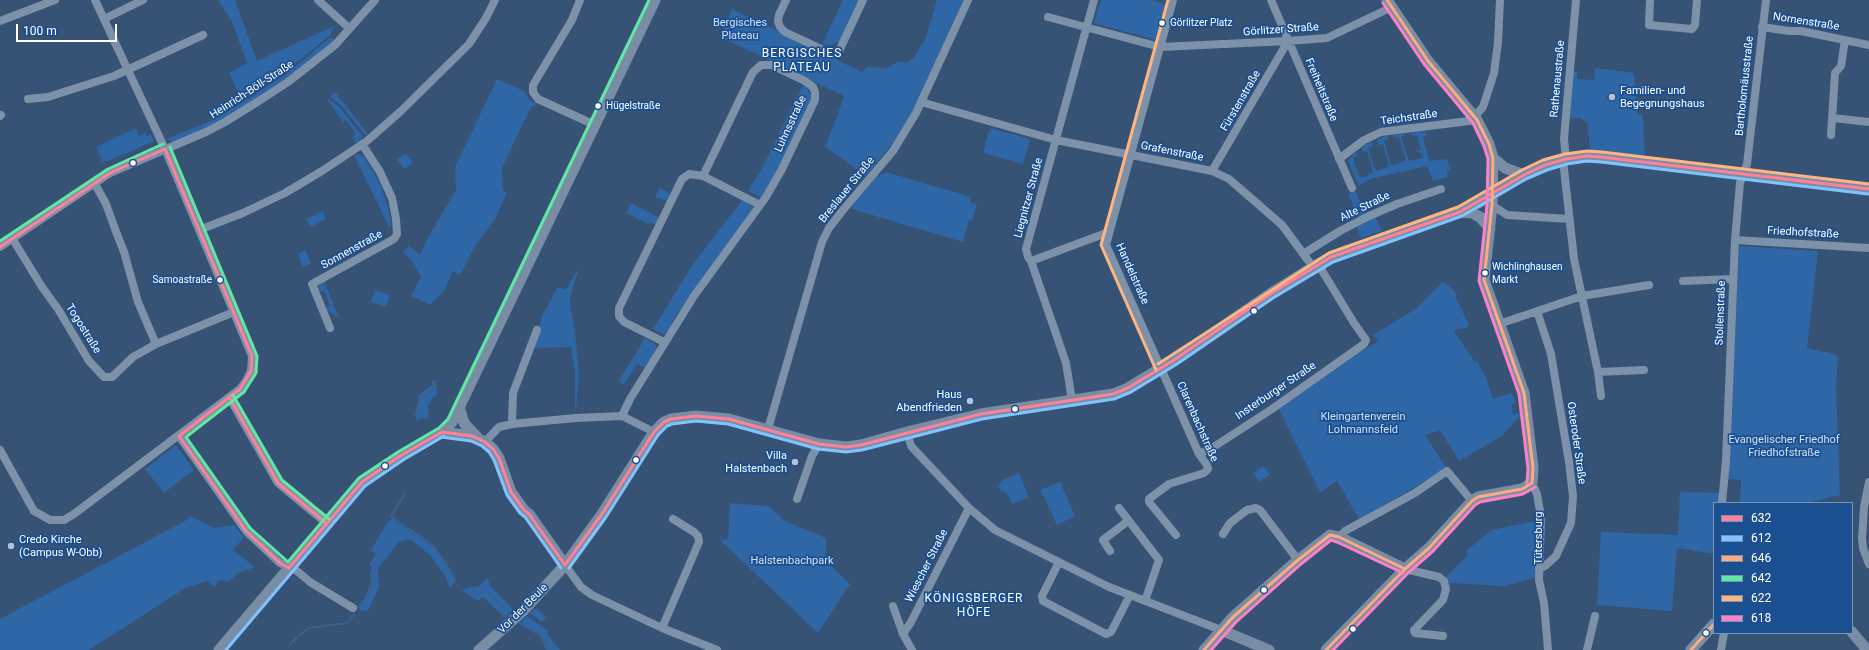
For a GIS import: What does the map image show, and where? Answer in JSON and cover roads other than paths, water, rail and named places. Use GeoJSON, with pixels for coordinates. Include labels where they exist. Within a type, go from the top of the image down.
{"type":"FeatureCollection","features":[{"type":"Feature","properties":{"kind":"street"},"geometry":{"type":"LineString","coordinates":[[0,21],[55,0]]}},
{"type":"Feature","properties":{"kind":"street"},"geometry":{"type":"LineString","coordinates":[[0,450],[34,511],[50,520],[64,520],[230,397],[246,381],[251,371],[252,356],[200,230],[165,149],[95,0]]}},
{"type":"Feature","properties":{"kind":"street"},"geometry":{"type":"LineString","coordinates":[[104,19],[143,0]]}},
{"type":"Feature","properties":{"kind":"street"},"geometry":{"type":"LineString","coordinates":[[318,0],[349,28]]}},
{"type":"Feature","properties":{"kind":"street","name":"Heinrich-Böll-Straße"},"geometry":{"type":"LineString","coordinates":[[0,247],[124,166],[225,122],[288,82],[335,45],[375,0]]}},
{"type":"Feature","properties":{"kind":"street"},"geometry":{"type":"LineString","coordinates":[[200,230],[243,213],[285,193],[307,181],[362,144],[401,111],[469,44],[486,18],[495,0]]}},
{"type":"Feature","properties":{"kind":"street"},"geometry":{"type":"LineString","coordinates":[[580,0],[572,20],[533,85],[532,92],[538,99],[595,125]]}},
{"type":"Feature","properties":{"kind":"street"},"geometry":{"type":"LineString","coordinates":[[219,650],[362,482],[400,456],[442,432],[452,422],[655,0]]}},
{"type":"Feature","properties":{"kind":"street"},"geometry":{"type":"LineString","coordinates":[[786,0],[779,15],[778,21],[780,27],[785,32],[832,54],[840,49],[863,0]]}},
{"type":"Feature","properties":{"kind":"street","name":"Breslauer Straße"},"geometry":{"type":"LineString","coordinates":[[768,429],[822,242],[829,228],[843,210],[893,151],[921,102],[968,0]]}},
{"type":"Feature","properties":{"kind":"street","name":"Liegnitzer Straße"},"geometry":{"type":"LineString","coordinates":[[1072,400],[1066,363],[1026,249],[1094,0]]}},
{"type":"Feature","properties":{"kind":"street","name":"Handelstraße"},"geometry":{"type":"LineString","coordinates":[[1161,368],[1106,245],[1132,155],[1173,0]]}},
{"type":"Feature","properties":{"kind":"street","name":"Freiheitstraße"},"geometry":{"type":"LineString","coordinates":[[1271,0],[1352,188]]}},
{"type":"Feature","properties":{"kind":"street"},"geometry":{"type":"LineString","coordinates":[[1476,118],[1483,107],[1494,73],[1498,42],[1500,0]]}},
{"type":"Feature","properties":{"kind":"street","name":"Rathenaustraße"},"geometry":{"type":"LineString","coordinates":[[1576,0],[1564,160],[1574,259],[1598,372],[1601,396]]}},
{"type":"Feature","properties":{"kind":"street"},"geometry":{"type":"LineString","coordinates":[[1650,0],[1649,25],[1692,29],[1695,25],[1697,0]]}},
{"type":"Feature","properties":{"kind":"street","name":"Bartholomäusstraße"},"geometry":{"type":"LineString","coordinates":[[1744,173],[1747,164],[1766,0]]}},
{"type":"Feature","properties":{"kind":"street","name":"Görlitzer Straße"},"geometry":{"type":"LineString","coordinates":[[1048,17],[1160,47],[1327,38],[1390,3]]}},
{"type":"Feature","properties":{"kind":"street","name":"Tütersburg"},"geometry":{"type":"LineString","coordinates":[[1390,3],[1428,61],[1476,118],[1490,144],[1493,158],[1492,200],[1484,280],[1524,393],[1533,468],[1532,482],[1537,494],[1541,517],[1539,569],[1548,650]]}},
{"type":"Feature","properties":{"kind":"street","name":"Nornenstraße"},"geometry":{"type":"LineString","coordinates":[[1762,27],[1788,31],[1801,30],[1869,44]]}},
{"type":"Feature","properties":{"kind":"street"},"geometry":{"type":"LineString","coordinates":[[28,100],[48,97],[128,70],[203,35]]}},
{"type":"Feature","properties":{"kind":"street"},"geometry":{"type":"LineString","coordinates":[[1831,135],[1833,118],[1832,100],[1835,73],[1841,66],[1845,40]]}},
{"type":"Feature","properties":{"kind":"street","name":"Fürstenstraße"},"geometry":{"type":"LineString","coordinates":[[1212,171],[1288,41]]}},
{"type":"Feature","properties":{"kind":"street","name":"Luhnsstraße"},"geometry":{"type":"LineString","coordinates":[[622,416],[630,399],[664,342],[694,296],[760,205],[782,169],[814,104],[816,92],[813,87],[805,81],[772,65],[766,64],[756,67],[703,176]]}},
{"type":"Feature","properties":{"kind":"street","name":"Grafenstraße"},"geometry":{"type":"LineString","coordinates":[[921,102],[1056,140],[1212,171],[1229,179],[1282,225],[1303,254],[1315,265],[1366,340],[1364,344]]}},
{"type":"Feature","properties":{"kind":"street","name":"Teichstraße"},"geometry":{"type":"LineString","coordinates":[[1339,159],[1364,140],[1381,132],[1476,118]]}},
{"type":"Feature","properties":{"kind":"street"},"geometry":{"type":"LineString","coordinates":[[1833,118],[1869,122]]}},
{"type":"Feature","properties":{"kind":"street","name":"Sonnenstraße"},"geometry":{"type":"LineString","coordinates":[[330,328],[312,284],[394,239],[397,234],[392,198],[380,172],[362,144]]}},
{"type":"Feature","properties":{"kind":"street","name":"Vor der Beule"},"geometry":{"type":"LineString","coordinates":[[479,650],[523,611],[565,564],[602,514],[654,432],[664,422],[671,419],[696,416],[734,420],[831,447],[853,447],[985,413],[1118,393],[1161,368],[1315,265],[1331,257],[1492,200],[1524,175],[1545,165],[1564,160],[1587,156],[1601,157],[1869,189]]}},
{"type":"Feature","properties":{"kind":"street"},"geometry":{"type":"LineString","coordinates":[[1493,158],[1505,168],[1524,175]]}},
{"type":"Feature","properties":{"kind":"street","name":"Stollenstraße"},"geometry":{"type":"LineString","coordinates":[[1722,502],[1726,461],[1735,240],[1740,183],[1744,173]]}},
{"type":"Feature","properties":{"kind":"street"},"geometry":{"type":"LineString","coordinates":[[664,342],[620,320],[618,312],[627,290],[682,179],[689,174],[703,176],[760,205]]}},
{"type":"Feature","properties":{"kind":"street"},"geometry":{"type":"LineString","coordinates":[[95,184],[113,222],[124,252],[138,302],[156,344]]}},
{"type":"Feature","properties":{"kind":"street","name":"Alte Straße"},"geometry":{"type":"LineString","coordinates":[[1303,254],[1340,231],[1369,216],[1397,204],[1440,189]]}},
{"type":"Feature","properties":{"kind":"street"},"geometry":{"type":"LineString","coordinates":[[1492,200],[1507,215],[1570,219]]}},
{"type":"Feature","properties":{"kind":"street"},"geometry":{"type":"LineString","coordinates":[[1460,212],[1472,213],[1480,217],[1490,229]]}},
{"type":"Feature","properties":{"kind":"street"},"geometry":{"type":"LineString","coordinates":[[1031,261],[1109,232]]}},
{"type":"Feature","properties":{"kind":"street","name":"Togostraße"},"geometry":{"type":"LineString","coordinates":[[12,238],[42,287],[58,309],[89,361],[104,377],[112,377],[133,357],[156,344],[234,312]]}},
{"type":"Feature","properties":{"kind":"street","name":"Friedhofstraße"},"geometry":{"type":"LineString","coordinates":[[1735,240],[1869,248]]}},
{"type":"Feature","properties":{"kind":"street"},"geometry":{"type":"LineString","coordinates":[[1683,281],[1733,280]]}},
{"type":"Feature","properties":{"kind":"street"},"geometry":{"type":"LineString","coordinates":[[1499,324],[1582,296],[1648,285]]}},
{"type":"Feature","properties":{"kind":"street","name":"Osteroder Straße"},"geometry":{"type":"LineString","coordinates":[[1537,311],[1551,354],[1569,462],[1573,496],[1571,523],[1556,556],[1545,566],[1539,569]]}},
{"type":"Feature","properties":{"kind":"street"},"geometry":{"type":"LineString","coordinates":[[512,424],[513,393],[537,330]]}},
{"type":"Feature","properties":{"kind":"street","name":"Insterburger Straße"},"geometry":{"type":"LineString","coordinates":[[1199,454],[1212,448],[1272,409],[1364,344]]}},
{"type":"Feature","properties":{"kind":"street","name":"Clarenbachstraße"},"geometry":{"type":"LineString","coordinates":[[1161,368],[1199,454],[1207,465],[1206,472],[1164,486],[1148,500],[1176,535]]}},
{"type":"Feature","properties":{"kind":"street"},"geometry":{"type":"LineString","coordinates":[[1598,372],[1644,370]]}},
{"type":"Feature","properties":{"kind":"street"},"geometry":{"type":"LineString","coordinates":[[230,397],[278,483],[326,523]]}},
{"type":"Feature","properties":{"kind":"street"},"geometry":{"type":"LineString","coordinates":[[459,407],[464,423],[499,458],[508,486],[514,497],[529,514],[586,591],[662,628],[717,650]]}},
{"type":"Feature","properties":{"kind":"street"},"geometry":{"type":"LineString","coordinates":[[481,440],[499,427],[512,424],[622,416],[654,432]]}},
{"type":"Feature","properties":{"kind":"street"},"geometry":{"type":"LineString","coordinates":[[442,432],[468,434],[481,440]]}},
{"type":"Feature","properties":{"kind":"street"},"geometry":{"type":"LineString","coordinates":[[907,432],[911,446],[969,508],[995,530],[1130,595],[1269,650]]}},
{"type":"Feature","properties":{"kind":"street"},"geometry":{"type":"LineString","coordinates":[[179,436],[246,531],[280,563],[297,571],[310,582],[353,608]]}},
{"type":"Feature","properties":{"kind":"street"},"geometry":{"type":"LineString","coordinates":[[797,499],[812,456],[819,444]]}},
{"type":"Feature","properties":{"kind":"street"},"geometry":{"type":"LineString","coordinates":[[1339,537],[1345,530],[1415,493],[1447,472],[1472,501]]}},
{"type":"Feature","properties":{"kind":"street"},"geometry":{"type":"LineString","coordinates":[[1326,650],[1405,569],[1429,548],[1472,501],[1478,497],[1522,489],[1532,482]]}},
{"type":"Feature","properties":{"kind":"street"},"geometry":{"type":"LineString","coordinates":[[1869,482],[1866,490],[1862,539],[1863,548],[1869,564]]}},
{"type":"Feature","properties":{"kind":"street","name":"Wiescher Straße"},"geometry":{"type":"LineString","coordinates":[[903,634],[912,622],[969,508]]}},
{"type":"Feature","properties":{"kind":"street"},"geometry":{"type":"LineString","coordinates":[[1119,508],[1159,560],[1145,601]]}},
{"type":"Feature","properties":{"kind":"street"},"geometry":{"type":"LineString","coordinates":[[1223,534],[1230,522],[1247,510],[1256,508],[1260,510],[1298,560]]}},
{"type":"Feature","properties":{"kind":"street"},"geometry":{"type":"LineString","coordinates":[[662,628],[699,542],[698,536],[694,532],[673,519]]}},
{"type":"Feature","properties":{"kind":"street"},"geometry":{"type":"LineString","coordinates":[[1110,550],[1103,540],[1128,521]]}},
{"type":"Feature","properties":{"kind":"street"},"geometry":{"type":"LineString","coordinates":[[1204,650],[1232,618],[1298,560],[1330,535],[1339,537],[1405,569],[1439,577],[1445,584],[1443,600],[1414,630],[1415,633],[1443,636]]}},
{"type":"Feature","properties":{"kind":"street"},"geometry":{"type":"LineString","coordinates":[[1059,562],[1042,596],[1043,601],[1106,634],[1111,632],[1130,595]]}},
{"type":"Feature","properties":{"kind":"street"},"geometry":{"type":"LineString","coordinates":[[894,606],[903,634],[912,650]]}},
{"type":"Feature","properties":{"kind":"street"},"geometry":{"type":"LineString","coordinates":[[1587,650],[1595,616]]}},
{"type":"Feature","properties":{"kind":"street"},"geometry":{"type":"LineString","coordinates":[[1691,650],[1713,625]]}},
{"type":"Feature","properties":{"kind":"street"},"geometry":{"type":"LineString","coordinates":[[1853,633],[1867,650]]}},
{"type":"Feature","properties":{"kind":"street"},"geometry":{"type":"LineString","coordinates":[[1721,650],[1724,634]]}},
{"type":"Feature","properties":{"kind":"waterway"},"geometry":{"type":"LineString","coordinates":[[420,419],[418,408],[420,400],[434,387],[434,381]]}},
{"type":"Feature","properties":{"kind":"waterway"},"geometry":{"type":"LineString","coordinates":[[405,494],[391,516],[407,530],[432,545],[446,564],[455,581]]}},
{"type":"Feature","properties":{"kind":"waterway"},"geometry":{"type":"LineString","coordinates":[[359,607],[366,601],[372,584],[375,564],[399,524]]}},
{"type":"Feature","properties":{"kind":"waterway"},"geometry":{"type":"LineString","coordinates":[[471,592],[489,593],[505,609]]}},
{"type":"Feature","properties":{"kind":"waterway"},"geometry":{"type":"LineString","coordinates":[[290,644],[308,628],[348,623],[354,614]]}},
{"type":"Feature","properties":{"kind":"waterway"},"geometry":{"type":"LineString","coordinates":[[521,623],[541,635],[549,650]]}},
{"type":"Feature","properties":{"kind":"place","name":"Görlitzer Platz"},"geometry":{"type":"Point","coordinates":[1162,23]}},
{"type":"Feature","properties":{"kind":"place","name":"Familien- und Begegnungshaus"},"geometry":{"type":"Point","coordinates":[1612,97]}},
{"type":"Feature","properties":{"kind":"place","name":"Hügelstraße"},"geometry":{"type":"Point","coordinates":[598,106]}},
{"type":"Feature","properties":{"kind":"place","name":"Wichlinghausen Markt"},"geometry":{"type":"Point","coordinates":[1485,273]}},
{"type":"Feature","properties":{"kind":"place","name":"Samoastraße"},"geometry":{"type":"Point","coordinates":[220,280]}},
{"type":"Feature","properties":{"kind":"place","name":"Haus Abendfrieden"},"geometry":{"type":"Point","coordinates":[970,401]}},
{"type":"Feature","properties":{"kind":"place","name":"Villa Halstenbach"},"geometry":{"type":"Point","coordinates":[795,462]}},
{"type":"Feature","properties":{"kind":"place","name":"Credo Kirche (Campus W-Obb)"},"geometry":{"type":"Point","coordinates":[11,546]}},
{"type":"Feature","properties":{"kind":"district","name":"BERGISCHES PLATEAU"},"geometry":{"type":"Point","coordinates":[802,61]}},
{"type":"Feature","properties":{"kind":"district","name":"KÖNIGSBERGER HÖFE"},"geometry":{"type":"Point","coordinates":[974,606]}},
{"type":"Feature","properties":{"kind":"park label","name":"Bergisches Plateau"},"geometry":{"type":"Point","coordinates":[740,29]}},
{"type":"Feature","properties":{"kind":"park label","name":"Kleingartenverein Lohmannsfeld"},"geometry":{"type":"Point","coordinates":[1363,423]}},
{"type":"Feature","properties":{"kind":"park label","name":"Evangelischer Friedhof Friedhofstraße"},"geometry":{"type":"Point","coordinates":[1784,446]}},
{"type":"Feature","properties":{"kind":"park label","name":"Halstenbachpark"},"geometry":{"type":"Point","coordinates":[792,561]}}]}
